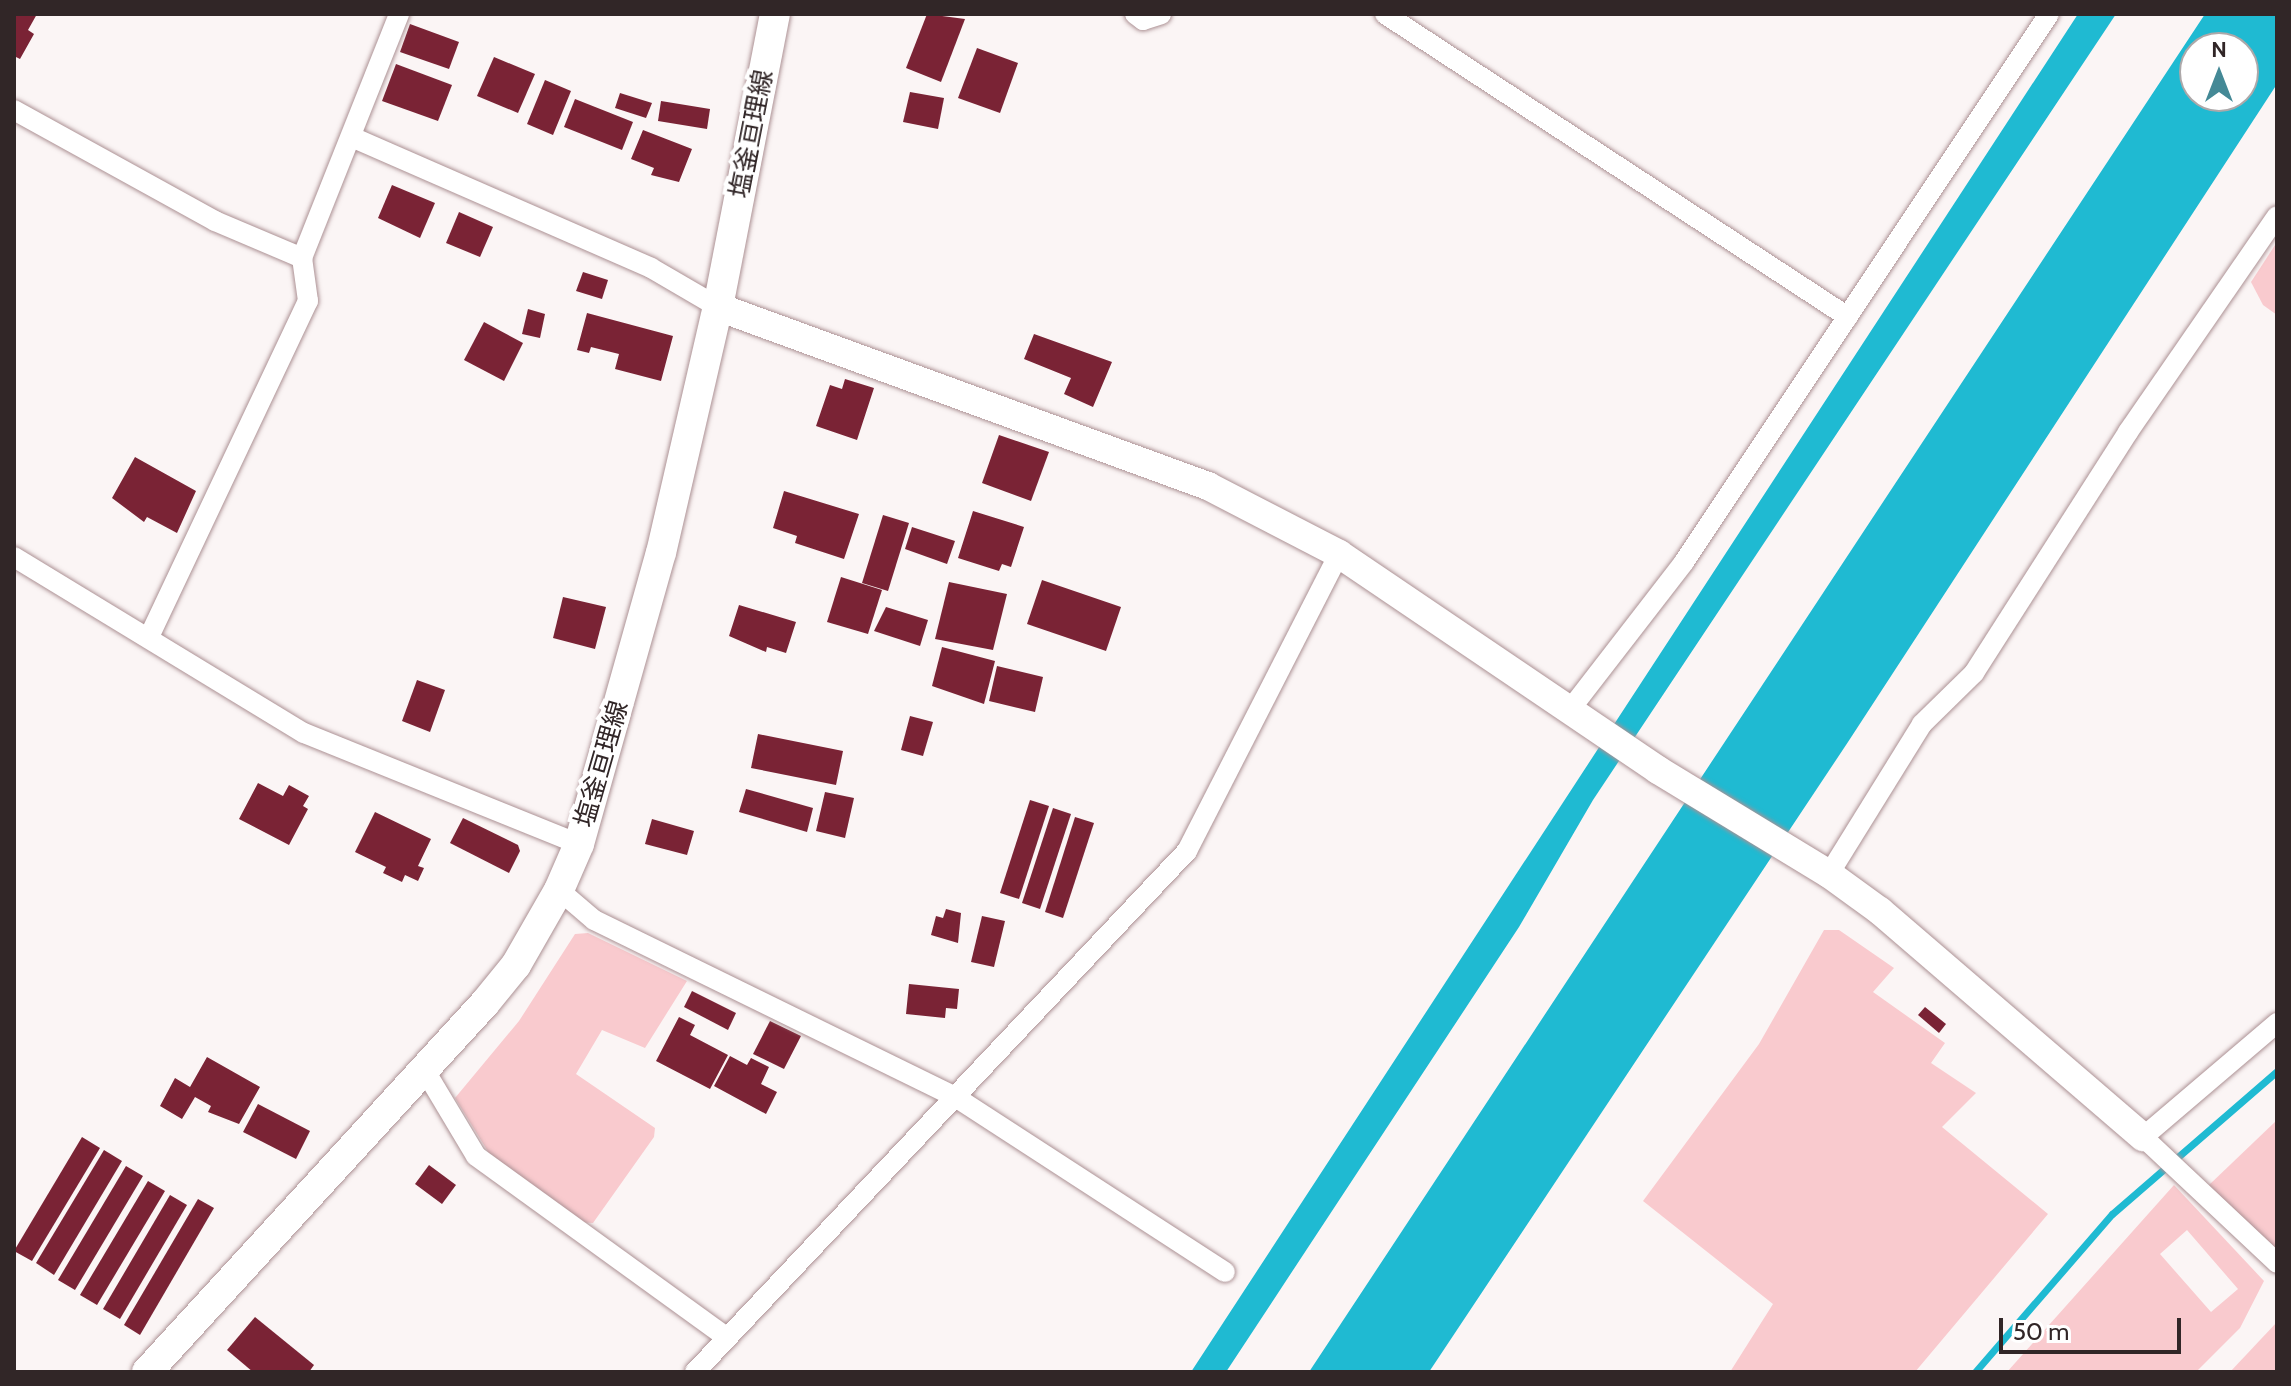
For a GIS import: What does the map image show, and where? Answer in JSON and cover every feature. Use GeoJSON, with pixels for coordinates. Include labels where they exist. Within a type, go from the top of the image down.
{"type":"FeatureCollection","features":[{"type":"Feature","properties":{"kind":"main road","name":"塩釜亘理線"},"geometry":{"type":"LineString","coordinates":[[147,1372],[516,965],[559,890],[579,844],[661,553],[718,307],[775,14]]}},
{"type":"Feature","properties":{"kind":"street"},"geometry":{"type":"LineString","coordinates":[[149,637],[308,301],[302,258],[354,138],[399,14]]}},
{"type":"Feature","properties":{"kind":"street"},"geometry":{"type":"LineString","coordinates":[[1135,14],[1143,20],[1161,14]]}},
{"type":"Feature","properties":{"kind":"street"},"geometry":{"type":"LineString","coordinates":[[1385,14],[1848,317]]}},
{"type":"Feature","properties":{"kind":"street"},"geometry":{"type":"LineString","coordinates":[[1573,713],[1684,562],[2049,14]]}},
{"type":"Feature","properties":{"kind":"street"},"geometry":{"type":"LineString","coordinates":[[14,110],[215,221],[302,258]]}},
{"type":"Feature","properties":{"kind":"street"},"geometry":{"type":"LineString","coordinates":[[354,138],[651,268],[718,307],[1208,486],[1339,554],[1650,764],[1829,874],[1880,911],[2148,1142],[2186,1181],[2277,1263]]}},
{"type":"Feature","properties":{"kind":"street"},"geometry":{"type":"LineString","coordinates":[[1829,874],[1922,724],[1974,673],[2128,432],[2277,216]]}},
{"type":"Feature","properties":{"kind":"street"},"geometry":{"type":"LineString","coordinates":[[695,1372],[1187,851],[1339,554]]}},
{"type":"Feature","properties":{"kind":"street"},"geometry":{"type":"LineString","coordinates":[[14,557],[304,733],[579,844]]}},
{"type":"Feature","properties":{"kind":"street"},"geometry":{"type":"LineString","coordinates":[[559,890],[594,920],[954,1096],[1225,1272]]}},
{"type":"Feature","properties":{"kind":"street"},"geometry":{"type":"LineString","coordinates":[[2148,1142],[2277,1023]]}},
{"type":"Feature","properties":{"kind":"street"},"geometry":{"type":"LineString","coordinates":[[424,1069],[476,1156],[727,1338]]}},
{"type":"Feature","properties":{"kind":"shaded area"},"geometry":{"type":"Polygon","coordinates":[[[2277,242],[2277,315],[2263,305],[2251,282],[2277,242]]]}},
{"type":"Feature","properties":{"kind":"shaded area"},"geometry":{"type":"Polygon","coordinates":[[[1824,930],[1839,930],[1894,968],[1873,992],[1945,1043],[1931,1063],[1976,1093],[1942,1127],[2048,1214],[1915,1372],[1730,1372],[1773,1304],[1643,1201],[1759,1044],[1824,930]]]}},
{"type":"Feature","properties":{"kind":"shaded area"},"geometry":{"type":"Polygon","coordinates":[[[588,933],[687,981],[645,1048],[602,1030],[576,1074],[655,1128],[654,1137],[593,1223],[578,1222],[495,1163],[455,1098],[519,1021],[575,934],[588,933]]]}},
{"type":"Feature","properties":{"kind":"shaded area"},"geometry":{"type":"Polygon","coordinates":[[[2277,1120],[2277,1255],[2210,1193],[2209,1185],[2277,1120]]]}},
{"type":"Feature","properties":{"kind":"shaded area"},"geometry":{"type":"Polygon","coordinates":[[[2174,1185],[2264,1281],[2240,1328],[2196,1372],[2007,1372],[2174,1185]],[[2187,1230],[2160,1254],[2211,1312],[2238,1289],[2187,1230]]]}},
{"type":"Feature","properties":{"kind":"shaded area"},"geometry":{"type":"Polygon","coordinates":[[[2277,1322],[2277,1372],[2230,1372],[2277,1322]]]}},
{"type":"Feature","properties":{"kind":"water"},"geometry":{"type":"Polygon","coordinates":[[[2078,14],[2116,14],[1593,800],[1519,927],[1226,1372],[1191,1372],[2078,14]]]}},
{"type":"Feature","properties":{"kind":"water"},"geometry":{"type":"Polygon","coordinates":[[[2205,14],[2277,14],[2277,84],[2259,112],[2259,32],[2193,32],[2205,14]]]}},
{"type":"Feature","properties":{"kind":"water"},"geometry":{"type":"Polygon","coordinates":[[[2179,53],[2179,112],[2259,112],[1848,742],[1429,1372],[1309,1372],[2179,53]]]}},
{"type":"Feature","properties":{"kind":"building"},"geometry":{"type":"Polygon","coordinates":[[[14,14],[37,14],[28,30],[34,34],[20,59],[14,56],[14,14]]]}},
{"type":"Feature","properties":{"kind":"building"},"geometry":{"type":"Polygon","coordinates":[[[927,14],[965,19],[941,82],[906,68],[927,14]]]}},
{"type":"Feature","properties":{"kind":"building"},"geometry":{"type":"Polygon","coordinates":[[[410,24],[459,42],[449,69],[400,52],[410,24]]]}},
{"type":"Feature","properties":{"kind":"building"},"geometry":{"type":"Polygon","coordinates":[[[977,48],[1018,63],[1000,113],[958,98],[977,48]]]}},
{"type":"Feature","properties":{"kind":"building"},"geometry":{"type":"Polygon","coordinates":[[[494,57],[535,74],[518,113],[477,96],[494,57]]]}},
{"type":"Feature","properties":{"kind":"building"},"geometry":{"type":"Polygon","coordinates":[[[396,64],[452,85],[438,121],[382,101],[396,64]]]}},
{"type":"Feature","properties":{"kind":"building"},"geometry":{"type":"Polygon","coordinates":[[[545,80],[571,91],[553,135],[527,124],[545,80]]]}},
{"type":"Feature","properties":{"kind":"building"},"geometry":{"type":"Polygon","coordinates":[[[910,92],[944,98],[938,129],[903,122],[910,92]]]}},
{"type":"Feature","properties":{"kind":"building"},"geometry":{"type":"Polygon","coordinates":[[[620,93],[652,103],[646,118],[615,108],[620,93]]]}},
{"type":"Feature","properties":{"kind":"building"},"geometry":{"type":"Polygon","coordinates":[[[575,99],[633,122],[622,150],[564,127],[575,99]]]}},
{"type":"Feature","properties":{"kind":"building"},"geometry":{"type":"Polygon","coordinates":[[[661,101],[710,109],[707,129],[658,121],[661,101]]]}},
{"type":"Feature","properties":{"kind":"building"},"geometry":{"type":"Polygon","coordinates":[[[643,130],[692,149],[679,182],[651,175],[654,168],[631,159],[643,130]]]}},
{"type":"Feature","properties":{"kind":"building"},"geometry":{"type":"Polygon","coordinates":[[[392,185],[435,203],[420,238],[378,218],[392,185]]]}},
{"type":"Feature","properties":{"kind":"building"},"geometry":{"type":"Polygon","coordinates":[[[459,212],[493,227],[480,257],[446,243],[459,212]]]}},
{"type":"Feature","properties":{"kind":"building"},"geometry":{"type":"Polygon","coordinates":[[[583,272],[608,280],[602,299],[576,291],[583,272]]]}},
{"type":"Feature","properties":{"kind":"building"},"geometry":{"type":"Polygon","coordinates":[[[528,309],[545,314],[540,338],[522,334],[528,309]]]}},
{"type":"Feature","properties":{"kind":"building"},"geometry":{"type":"Polygon","coordinates":[[[587,313],[673,336],[661,381],[615,369],[619,354],[591,347],[589,353],[577,350],[587,313]]]}},
{"type":"Feature","properties":{"kind":"building"},"geometry":{"type":"Polygon","coordinates":[[[484,322],[523,343],[504,381],[464,360],[484,322]]]}},
{"type":"Feature","properties":{"kind":"building"},"geometry":{"type":"Polygon","coordinates":[[[1034,334],[1112,362],[1093,407],[1064,394],[1071,378],[1024,359],[1034,334]]]}},
{"type":"Feature","properties":{"kind":"building"},"geometry":{"type":"Polygon","coordinates":[[[845,379],[874,388],[857,440],[816,426],[830,385],[842,389],[845,379]]]}},
{"type":"Feature","properties":{"kind":"building"},"geometry":{"type":"Polygon","coordinates":[[[999,435],[1049,452],[1031,501],[982,483],[999,435]]]}},
{"type":"Feature","properties":{"kind":"building"},"geometry":{"type":"Polygon","coordinates":[[[135,457],[196,491],[177,533],[147,517],[144,522],[112,498],[135,457]]]}},
{"type":"Feature","properties":{"kind":"building"},"geometry":{"type":"Polygon","coordinates":[[[784,491],[859,514],[844,559],[795,543],[797,536],[773,528],[784,491]]]}},
{"type":"Feature","properties":{"kind":"building"},"geometry":{"type":"Polygon","coordinates":[[[973,511],[1024,527],[1011,567],[1002,564],[999,571],[958,558],[973,511]]]}},
{"type":"Feature","properties":{"kind":"building"},"geometry":{"type":"Polygon","coordinates":[[[883,515],[909,523],[888,591],[862,583],[883,515]]]}},
{"type":"Feature","properties":{"kind":"building"},"geometry":{"type":"Polygon","coordinates":[[[912,527],[955,541],[947,564],[905,549],[912,527]]]}},
{"type":"Feature","properties":{"kind":"building"},"geometry":{"type":"Polygon","coordinates":[[[841,577],[882,590],[868,634],[827,622],[841,577]]]}},
{"type":"Feature","properties":{"kind":"building"},"geometry":{"type":"Polygon","coordinates":[[[1042,580],[1121,607],[1106,651],[1027,624],[1042,580]]]}},
{"type":"Feature","properties":{"kind":"building"},"geometry":{"type":"Polygon","coordinates":[[[949,582],[1007,594],[993,650],[935,639],[949,582]]]}},
{"type":"Feature","properties":{"kind":"building"},"geometry":{"type":"Polygon","coordinates":[[[563,597],[606,607],[595,649],[553,638],[563,597]]]}},
{"type":"Feature","properties":{"kind":"building"},"geometry":{"type":"Polygon","coordinates":[[[739,605],[796,622],[786,653],[767,647],[766,652],[729,636],[739,605]]]}},
{"type":"Feature","properties":{"kind":"building"},"geometry":{"type":"Polygon","coordinates":[[[886,607],[928,620],[920,646],[874,631],[886,607]]]}},
{"type":"Feature","properties":{"kind":"building"},"geometry":{"type":"Polygon","coordinates":[[[942,647],[995,661],[984,704],[932,686],[942,647]]]}},
{"type":"Feature","properties":{"kind":"building"},"geometry":{"type":"Polygon","coordinates":[[[997,666],[1043,677],[1035,712],[989,701],[997,666]]]}},
{"type":"Feature","properties":{"kind":"building"},"geometry":{"type":"Polygon","coordinates":[[[417,680],[445,690],[430,732],[402,721],[417,680]]]}},
{"type":"Feature","properties":{"kind":"building"},"geometry":{"type":"Polygon","coordinates":[[[910,716],[933,722],[923,756],[901,750],[910,716]]]}},
{"type":"Feature","properties":{"kind":"building"},"geometry":{"type":"Polygon","coordinates":[[[758,734],[843,751],[836,785],[751,768],[758,734]]]}},
{"type":"Feature","properties":{"kind":"building"},"geometry":{"type":"Polygon","coordinates":[[[258,783],[283,796],[289,785],[309,796],[303,806],[308,809],[289,845],[239,819],[258,783]]]}},
{"type":"Feature","properties":{"kind":"building"},"geometry":{"type":"Polygon","coordinates":[[[746,789],[813,808],[807,832],[739,812],[746,789]]]}},
{"type":"Feature","properties":{"kind":"building"},"geometry":{"type":"Polygon","coordinates":[[[825,792],[854,798],[845,838],[816,831],[825,792]]]}},
{"type":"Feature","properties":{"kind":"building"},"geometry":{"type":"Polygon","coordinates":[[[1030,800],[1049,806],[1019,899],[1000,893],[1030,800]]]}},
{"type":"Feature","properties":{"kind":"building"},"geometry":{"type":"Polygon","coordinates":[[[1053,808],[1071,814],[1040,909],[1022,903],[1053,808]]]}},
{"type":"Feature","properties":{"kind":"building"},"geometry":{"type":"Polygon","coordinates":[[[375,812],[431,839],[418,866],[424,868],[418,881],[405,875],[402,882],[383,873],[386,867],[355,852],[375,812]]]}},
{"type":"Feature","properties":{"kind":"building"},"geometry":{"type":"Polygon","coordinates":[[[1075,817],[1094,823],[1063,918],[1045,912],[1075,817]]]}},
{"type":"Feature","properties":{"kind":"building"},"geometry":{"type":"Polygon","coordinates":[[[463,818],[518,845],[520,851],[509,873],[450,843],[463,818]]]}},
{"type":"Feature","properties":{"kind":"building"},"geometry":{"type":"Polygon","coordinates":[[[652,819],[694,831],[687,855],[645,844],[652,819]]]}},
{"type":"Feature","properties":{"kind":"building"},"geometry":{"type":"Polygon","coordinates":[[[946,909],[961,913],[958,943],[931,935],[936,916],[943,918],[946,909]]]}},
{"type":"Feature","properties":{"kind":"building"},"geometry":{"type":"Polygon","coordinates":[[[982,916],[1005,921],[994,967],[971,962],[982,916]]]}},
{"type":"Feature","properties":{"kind":"building"},"geometry":{"type":"Polygon","coordinates":[[[909,984],[959,989],[957,1009],[946,1008],[945,1018],[906,1014],[909,984]]]}},
{"type":"Feature","properties":{"kind":"building"},"geometry":{"type":"Polygon","coordinates":[[[692,991],[736,1013],[728,1030],[684,1007],[692,991]]]}},
{"type":"Feature","properties":{"kind":"building"},"geometry":{"type":"Polygon","coordinates":[[[1925,1007],[1946,1024],[1939,1033],[1918,1015],[1925,1007]]]}},
{"type":"Feature","properties":{"kind":"building"},"geometry":{"type":"Polygon","coordinates":[[[679,1017],[695,1025],[690,1035],[728,1055],[710,1089],[656,1061],[679,1017]]]}},
{"type":"Feature","properties":{"kind":"building"},"geometry":{"type":"Polygon","coordinates":[[[770,1021],[801,1036],[784,1069],[753,1054],[770,1021]]]}},
{"type":"Feature","properties":{"kind":"building"},"geometry":{"type":"Polygon","coordinates":[[[730,1056],[747,1065],[751,1058],[769,1067],[761,1084],[777,1092],[766,1114],[714,1086],[730,1056]]]}},
{"type":"Feature","properties":{"kind":"building"},"geometry":{"type":"Polygon","coordinates":[[[207,1057],[260,1087],[239,1124],[208,1112],[211,1106],[195,1097],[182,1119],[160,1106],[175,1078],[190,1087],[207,1057]]]}},
{"type":"Feature","properties":{"kind":"building"},"geometry":{"type":"Polygon","coordinates":[[[258,1104],[310,1131],[296,1159],[243,1132],[258,1104]]]}},
{"type":"Feature","properties":{"kind":"building"},"geometry":{"type":"Polygon","coordinates":[[[82,1137],[100,1148],[32,1261],[14,1251],[82,1137]]]}},
{"type":"Feature","properties":{"kind":"building"},"geometry":{"type":"Polygon","coordinates":[[[104,1150],[122,1161],[54,1275],[36,1263],[104,1150]]]}},
{"type":"Feature","properties":{"kind":"building"},"geometry":{"type":"Polygon","coordinates":[[[429,1165],[456,1185],[442,1204],[415,1184],[429,1165]]]}},
{"type":"Feature","properties":{"kind":"building"},"geometry":{"type":"Polygon","coordinates":[[[126,1166],[143,1176],[75,1290],[58,1280],[126,1166]]]}},
{"type":"Feature","properties":{"kind":"building"},"geometry":{"type":"Polygon","coordinates":[[[148,1181],[165,1191],[97,1305],[80,1295],[148,1181]]]}},
{"type":"Feature","properties":{"kind":"building"},"geometry":{"type":"Polygon","coordinates":[[[170,1195],[187,1205],[120,1319],[103,1309],[170,1195]]]}},
{"type":"Feature","properties":{"kind":"building"},"geometry":{"type":"Polygon","coordinates":[[[198,1199],[214,1208],[140,1335],[124,1325],[198,1199]]]}},
{"type":"Feature","properties":{"kind":"building"},"geometry":{"type":"Polygon","coordinates":[[[255,1317],[314,1365],[309,1372],[253,1372],[227,1350],[255,1317]]]}},
{"type":"Feature","properties":{"kind":"waterway"},"geometry":{"type":"LineString","coordinates":[[1975,1372],[2112,1214],[2277,1071]]}}]}
